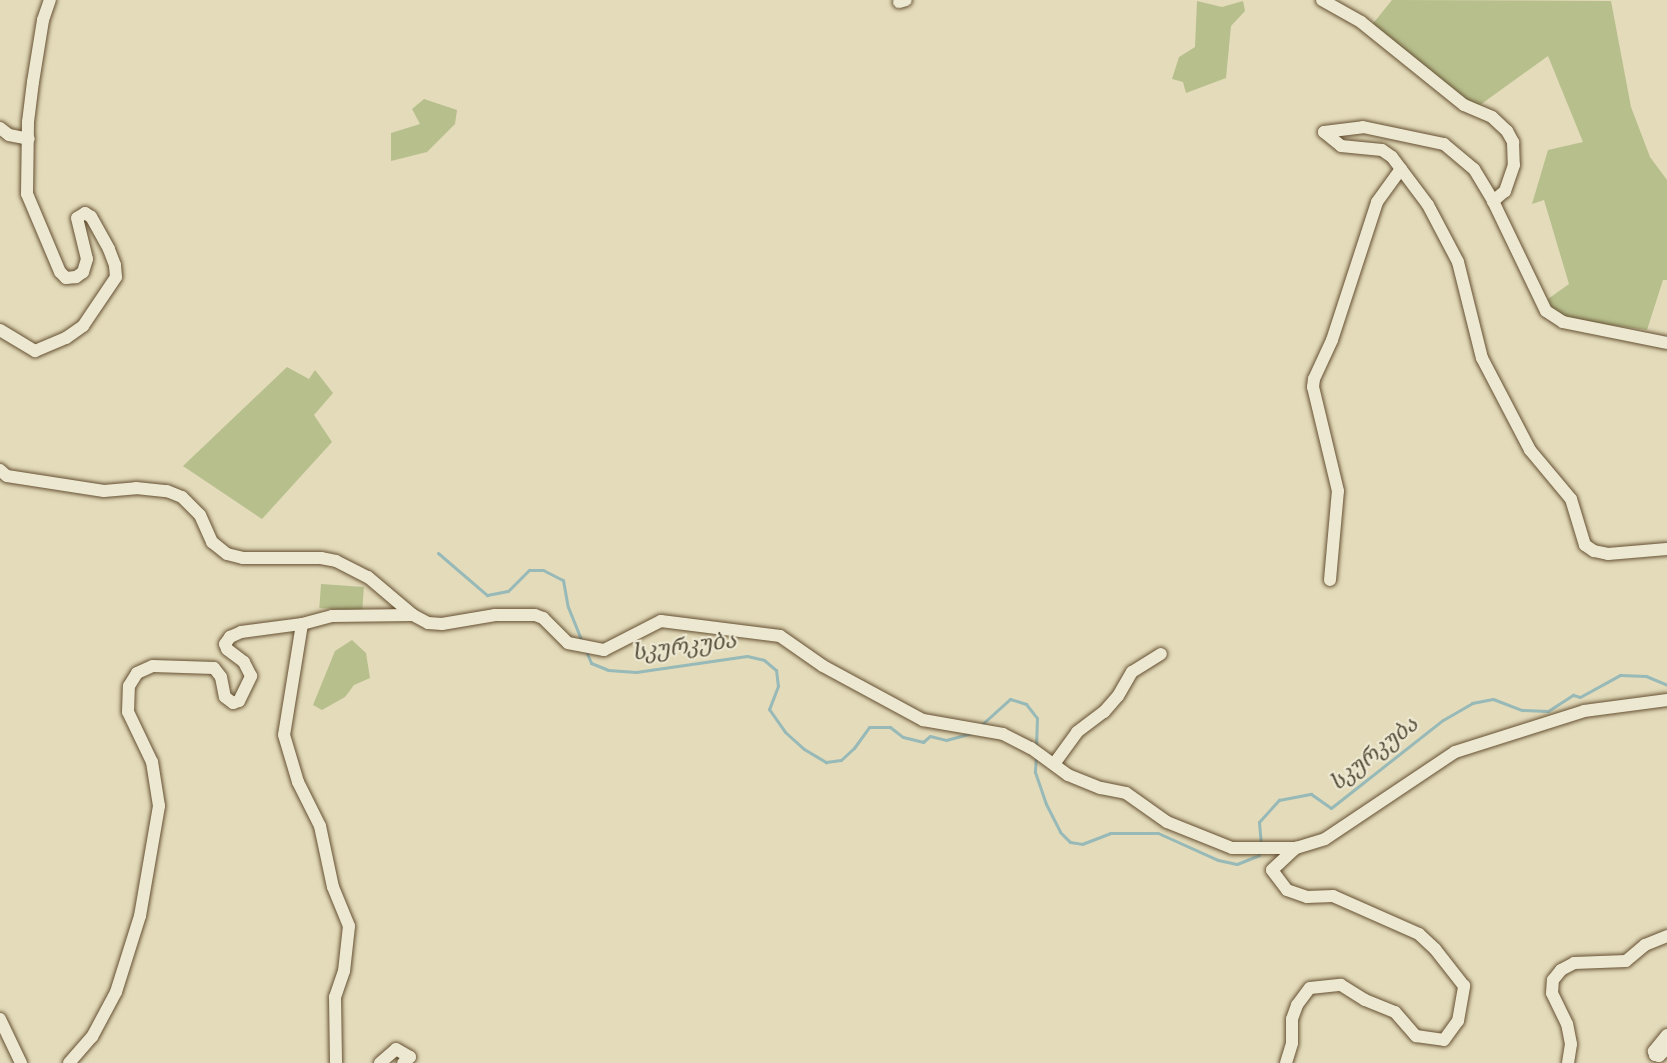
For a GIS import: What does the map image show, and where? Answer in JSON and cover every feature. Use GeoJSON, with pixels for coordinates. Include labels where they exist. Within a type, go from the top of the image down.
{"type":"FeatureCollection","features":[{"type":"Feature","properties":{"kind":"street"},"geometry":{"type":"LineString","coordinates":[[0,330],[34,351],[66,338],[83,326],[116,277],[115,265],[109,249],[91,217],[85,213],[77,218],[87,259],[83,272],[76,277],[66,278],[60,272],[27,194],[33,82],[43,20],[50,0]]}},
{"type":"Feature","properties":{"kind":"street"},"geometry":{"type":"LineString","coordinates":[[1322,0],[1361,22],[1464,105],[1492,117],[1507,131],[1513,142],[1514,165],[1505,191],[1493,201]]}},
{"type":"Feature","properties":{"kind":"street"},"geometry":{"type":"LineString","coordinates":[[1667,343],[1563,322],[1546,311],[1493,201],[1474,169],[1444,144],[1363,127],[1324,132],[1341,146],[1382,150],[1392,157],[1428,205],[1458,262],[1482,358],[1530,450],[1570,499],[1585,545],[1594,551],[1608,554],[1667,549]]}},
{"type":"Feature","properties":{"kind":"street"},"geometry":{"type":"LineString","coordinates":[[0,128],[9,135],[29,139]]}},
{"type":"Feature","properties":{"kind":"street"},"geometry":{"type":"LineString","coordinates":[[1330,580],[1338,491],[1313,387],[1314,379],[1332,340],[1377,202],[1401,170]]}},
{"type":"Feature","properties":{"kind":"street"},"geometry":{"type":"LineString","coordinates":[[2,475],[104,491],[136,488],[167,491],[182,497],[200,514],[212,542],[227,554],[243,558],[321,558],[336,561],[368,577],[413,615],[428,623],[442,624],[495,615],[535,615],[543,618],[568,644],[604,650],[618,645],[661,621],[773,634],[823,666],[923,720],[985,729],[1003,734],[1031,748],[1068,776],[1101,788],[1126,793],[1167,822],[1232,848],[1296,848],[1325,839],[1353,823],[1455,752],[1584,711],[1667,700]]}},
{"type":"Feature","properties":{"kind":"street"},"geometry":{"type":"LineString","coordinates":[[69,1063],[92,1037],[116,992],[140,916],[159,806],[152,762],[128,712],[129,686],[137,673],[144,668],[206,666],[217,670],[225,697],[233,703],[239,701],[251,676],[244,662],[227,649],[225,644],[230,637],[241,632],[302,624],[332,616],[413,615]]}},
{"type":"Feature","properties":{"kind":"street"},"geometry":{"type":"LineString","coordinates":[[302,624],[284,735],[298,782],[320,825],[333,887],[349,926],[344,971],[335,997],[336,1063]]}},
{"type":"Feature","properties":{"kind":"street"},"geometry":{"type":"LineString","coordinates":[[1054,764],[1077,732],[1104,712],[1118,696],[1132,672],[1161,654]]}},
{"type":"Feature","properties":{"kind":"street"},"geometry":{"type":"LineString","coordinates":[[1286,1063],[1292,1043],[1292,1019],[1297,1005],[1310,988],[1341,985],[1365,1000],[1395,1012],[1416,1036],[1444,1040],[1458,1021],[1464,986],[1435,949],[1419,934],[1333,896],[1307,897],[1287,890],[1272,870],[1296,848]]}},
{"type":"Feature","properties":{"kind":"street"},"geometry":{"type":"LineString","coordinates":[[1568,1063],[1571,1044],[1567,1024],[1552,993],[1553,980],[1561,970],[1574,963],[1626,961],[1645,945],[1667,936]]}},
{"type":"Feature","properties":{"kind":"street"},"geometry":{"type":"LineString","coordinates":[[0,1019],[21,1063]]}},
{"type":"Feature","properties":{"kind":"street"},"geometry":{"type":"LineString","coordinates":[[1667,1035],[1654,1051],[1654,1055],[1659,1056],[1667,1048]]}},
{"type":"Feature","properties":{"kind":"street"},"geometry":{"type":"LineString","coordinates":[[380,1063],[396,1049],[410,1057],[403,1063]]}},
{"type":"Feature","properties":{"kind":"green space"},"geometry":{"type":"Polygon","coordinates":[[[1392,0],[1611,1],[1631,107],[1650,157],[1667,180],[1667,280],[1663,280],[1647,330],[1567,319],[1553,310],[1548,299],[1569,284],[1544,200],[1532,204],[1548,150],[1583,142],[1548,56],[1480,105],[1466,103],[1371,26],[1392,0]]]}},
{"type":"Feature","properties":{"kind":"green space"},"geometry":{"type":"Polygon","coordinates":[[[1197,1],[1222,7],[1243,1],[1245,11],[1231,26],[1226,78],[1186,93],[1183,82],[1172,79],[1179,57],[1195,47],[1197,1]]]}},
{"type":"Feature","properties":{"kind":"green space"},"geometry":{"type":"Polygon","coordinates":[[[424,99],[457,110],[455,124],[427,152],[391,161],[391,133],[420,124],[412,109],[424,99]]]}},
{"type":"Feature","properties":{"kind":"green space"},"geometry":{"type":"Polygon","coordinates":[[[287,367],[309,379],[315,370],[333,393],[314,415],[332,442],[262,519],[183,466],[287,367]]]}},
{"type":"Feature","properties":{"kind":"green space"},"geometry":{"type":"Polygon","coordinates":[[[321,584],[364,587],[362,611],[319,608],[321,584]]]}},
{"type":"Feature","properties":{"kind":"green space"},"geometry":{"type":"Polygon","coordinates":[[[352,640],[366,653],[370,678],[354,685],[345,697],[322,710],[313,705],[335,651],[352,640]]]}},
{"type":"Feature","properties":{"kind":"waterway","name":"სკურკუბა"},"geometry":{"type":"LineString","coordinates":[[438,553],[487,595],[508,591],[529,570],[543,570],[563,580],[568,607],[582,642]]}},
{"type":"Feature","properties":{"kind":"waterway","name":"სკურკუბა"},"geometry":{"type":"LineString","coordinates":[[586,651],[591,663],[608,670],[636,672],[747,656],[764,660],[776,670],[778,686],[769,709],[785,732],[804,749],[826,762],[841,760],[854,748],[869,727],[890,727],[903,737],[923,742],[930,736],[946,740],[972,733]]}},
{"type":"Feature","properties":{"kind":"waterway","name":"სკურკუბა"},"geometry":{"type":"LineString","coordinates":[[1261,845],[1259,822],[1279,800],[1311,794],[1331,808],[1443,720],[1472,703],[1493,699],[1522,710],[1548,711],[1573,695],[1580,697],[1620,675],[1646,676],[1667,685]]}},
{"type":"Feature","properties":{"kind":"waterway","name":"სკურკუბა"},"geometry":{"type":"LineString","coordinates":[[979,727],[1010,699],[1026,704],[1037,718],[1036,746]]}},
{"type":"Feature","properties":{"kind":"waterway","name":"სკურკუბა"},"geometry":{"type":"LineString","coordinates":[[1036,756],[1035,772],[1046,804],[1060,832],[1070,842],[1082,844],[1110,833],[1158,833],[1218,860],[1237,864],[1259,855],[1260,851]]}}]}
